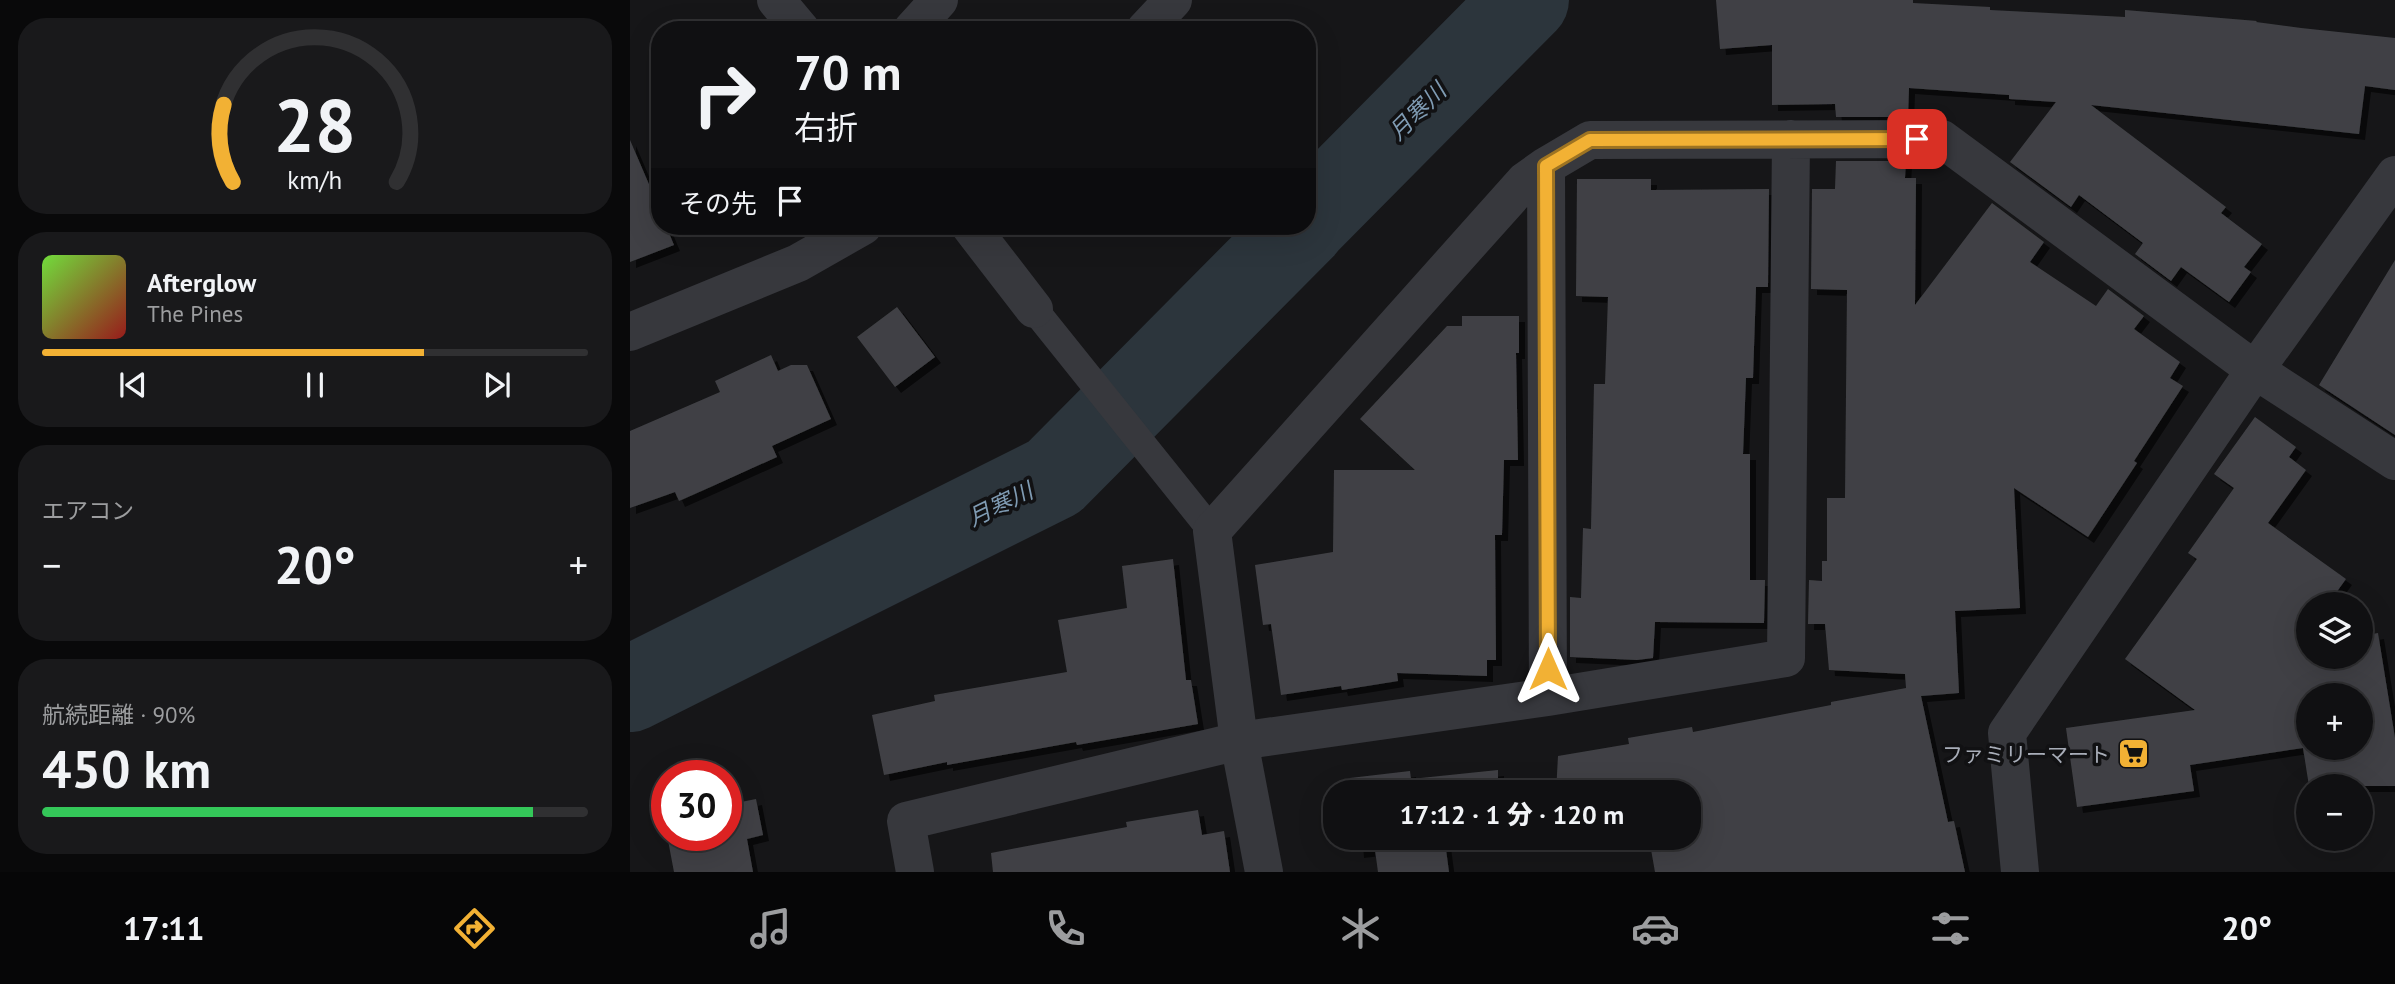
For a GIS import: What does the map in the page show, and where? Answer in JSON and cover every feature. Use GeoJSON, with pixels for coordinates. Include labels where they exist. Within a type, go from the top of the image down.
{"type":"FeatureCollection","features":[{"type":"Feature","properties":{"kind":"street"},"geometry":{"type":"LineString","coordinates":[[776,0],[794,21]]}},
{"type":"Feature","properties":{"kind":"street"},"geometry":{"type":"LineString","coordinates":[[920,21],[939,0]]}},
{"type":"Feature","properties":{"kind":"street"},"geometry":{"type":"LineString","coordinates":[[1152,21],[1172,0]]}},
{"type":"Feature","properties":{"kind":"street"},"geometry":{"type":"LineString","coordinates":[[915,872],[906,821],[1239,741],[1548,697],[1786,658],[1791,139]]}},
{"type":"Feature","properties":{"kind":"street"},"geometry":{"type":"LineString","coordinates":[[1264,872],[1239,741],[1212,531],[1525,181],[1590,140],[1942,139],[2256,370],[2395,461]]}},
{"type":"Feature","properties":{"kind":"street"},"geometry":{"type":"LineString","coordinates":[[1546,166],[1548,697]]}},
{"type":"Feature","properties":{"kind":"street"},"geometry":{"type":"LineString","coordinates":[[2020,872],[2007,733],[2256,370],[2395,175]]}},
{"type":"Feature","properties":{"kind":"street"},"geometry":{"type":"LineString","coordinates":[[630,332],[798,263],[847,235]]}},
{"type":"Feature","properties":{"kind":"street"},"geometry":{"type":"LineString","coordinates":[[977,235],[1034,309]]}},
{"type":"Feature","properties":{"kind":"lane"},"geometry":{"type":"LineString","coordinates":[[1034,309],[1212,531]]}},
{"type":"Feature","properties":{"kind":"building"},"geometry":{"type":"Polygon","coordinates":[[[1716,0],[1913,0],[1913,3],[1990,7],[1990,10],[2125,17],[2125,10],[2257,21],[2395,38],[2395,90],[2365,86],[2359,134],[2091,105],[2226,207],[2221,213],[2262,244],[2244,267],[2251,272],[2229,302],[2181,267],[2171,281],[2135,254],[2143,243],[2079,195],[2071,207],[2010,162],[2056,102],[2009,99],[2009,95],[1909,88],[1908,117],[1836,117],[1835,104],[1772,105],[1772,45],[1720,49],[1716,0]]]}},
{"type":"Feature","properties":{"kind":"building"},"geometry":{"type":"Polygon","coordinates":[[[630,140],[651,189],[651,235],[670,235],[674,245],[630,262],[630,140]]]}},
{"type":"Feature","properties":{"kind":"building"},"geometry":{"type":"Polygon","coordinates":[[[1836,161],[1906,161],[1905,178],[1916,178],[1915,305],[1992,203],[2044,242],[2030,262],[2096,306],[2108,289],[2144,316],[2134,329],[2180,362],[2170,378],[2183,386],[2088,537],[2014,488],[2020,608],[1955,611],[1959,693],[1921,696],[1948,822],[1954,821],[1965,872],[1655,872],[1651,850],[1701,850],[1701,780],[1557,780],[1558,756],[1629,744],[1628,738],[1692,727],[1693,732],[1906,688],[1905,674],[1829,670],[1825,624],[1808,624],[1809,580],[1822,581],[1822,561],[1827,561],[1827,498],[1845,498],[1847,290],[1811,289],[1812,189],[1835,189],[1836,161]]]}},
{"type":"Feature","properties":{"kind":"building"},"geometry":{"type":"Polygon","coordinates":[[[1577,179],[1651,179],[1651,190],[1769,189],[1768,287],[1756,287],[1753,378],[1746,378],[1743,454],[1750,454],[1750,580],[1765,580],[1764,623],[1655,622],[1653,658],[1637,660],[1570,657],[1570,597],[1581,598],[1583,528],[1591,529],[1594,384],[1605,384],[1608,297],[1576,296],[1577,179]]]}},
{"type":"Feature","properties":{"kind":"building"},"geometry":{"type":"Polygon","coordinates":[[[2395,260],[2395,435],[2319,385],[2395,260]]]}},
{"type":"Feature","properties":{"kind":"building"},"geometry":{"type":"Polygon","coordinates":[[[897,307],[935,357],[895,387],[857,337],[897,307]]]}},
{"type":"Feature","properties":{"kind":"building"},"geometry":{"type":"Polygon","coordinates":[[[1462,316],[1519,316],[1519,353],[1516,353],[1518,460],[1504,460],[1502,535],[1495,535],[1496,660],[1487,660],[1487,676],[1397,673],[1398,681],[1342,690],[1341,686],[1281,695],[1271,624],[1263,625],[1255,565],[1333,552],[1334,470],[1415,470],[1360,419],[1447,326],[1462,326],[1462,316]]]}},
{"type":"Feature","properties":{"kind":"building"},"geometry":{"type":"Polygon","coordinates":[[[771,355],[778,371],[791,365],[807,365],[831,419],[772,446],[777,457],[679,501],[675,492],[630,508],[630,431],[720,392],[715,381],[771,355]]]}},
{"type":"Feature","properties":{"kind":"building"},"geometry":{"type":"Polygon","coordinates":[[[2255,417],[2296,447],[2289,457],[2306,470],[2268,523],[2346,579],[2337,592],[2296,592],[2296,669],[2373,669],[2373,634],[2378,633],[2395,738],[2395,786],[2373,786],[2373,774],[2307,774],[2305,760],[2373,760],[2373,683],[2296,683],[2296,749],[2190,765],[2194,791],[2077,807],[2066,728],[2195,710],[2125,659],[2197,559],[2188,553],[2234,488],[2214,474],[2255,417]]]}},
{"type":"Feature","properties":{"kind":"building"},"geometry":{"type":"Polygon","coordinates":[[[1173,559],[1186,680],[1191,680],[1198,724],[947,765],[947,762],[884,775],[872,715],[935,701],[934,695],[1067,672],[1058,620],[1127,608],[1122,566],[1173,559]]]}},
{"type":"Feature","properties":{"kind":"building"},"geometry":{"type":"Polygon","coordinates":[[[1498,770],[1498,780],[1350,780],[1350,778],[1410,771],[1411,779],[1498,770]]]}},
{"type":"Feature","properties":{"kind":"building"},"geometry":{"type":"Polygon","coordinates":[[[756,799],[763,835],[747,839],[753,872],[674,872],[670,851],[742,851],[742,802],[756,799]]]}},
{"type":"Feature","properties":{"kind":"building"},"geometry":{"type":"Polygon","coordinates":[[[1198,810],[1202,835],[1224,831],[1230,872],[993,872],[991,853],[1127,827],[1126,822],[1198,810]]]}},
{"type":"Feature","properties":{"kind":"building"},"geometry":{"type":"Polygon","coordinates":[[[1375,850],[1446,850],[1449,872],[1378,872],[1375,850]]]}},
{"type":"Feature","properties":{"kind":"waterway","name":"月寒川"},"geometry":{"type":"LineString","coordinates":[[1316,212],[1526,0]]}},
{"type":"Feature","properties":{"kind":"waterway","name":"月寒川"},"geometry":{"type":"LineString","coordinates":[[630,689],[1054,477],[1294,235]]}},
{"type":"Feature","properties":{"kind":"place","name":"ファミリーマート"},"geometry":{"type":"Point","coordinates":[2133,754]}},
{"type":"Feature","properties":{"kind":"route"},"geometry":{"type":"LineString","coordinates":[[1548,669],[1546,166],[1590,140],[1917,139]]}}]}
